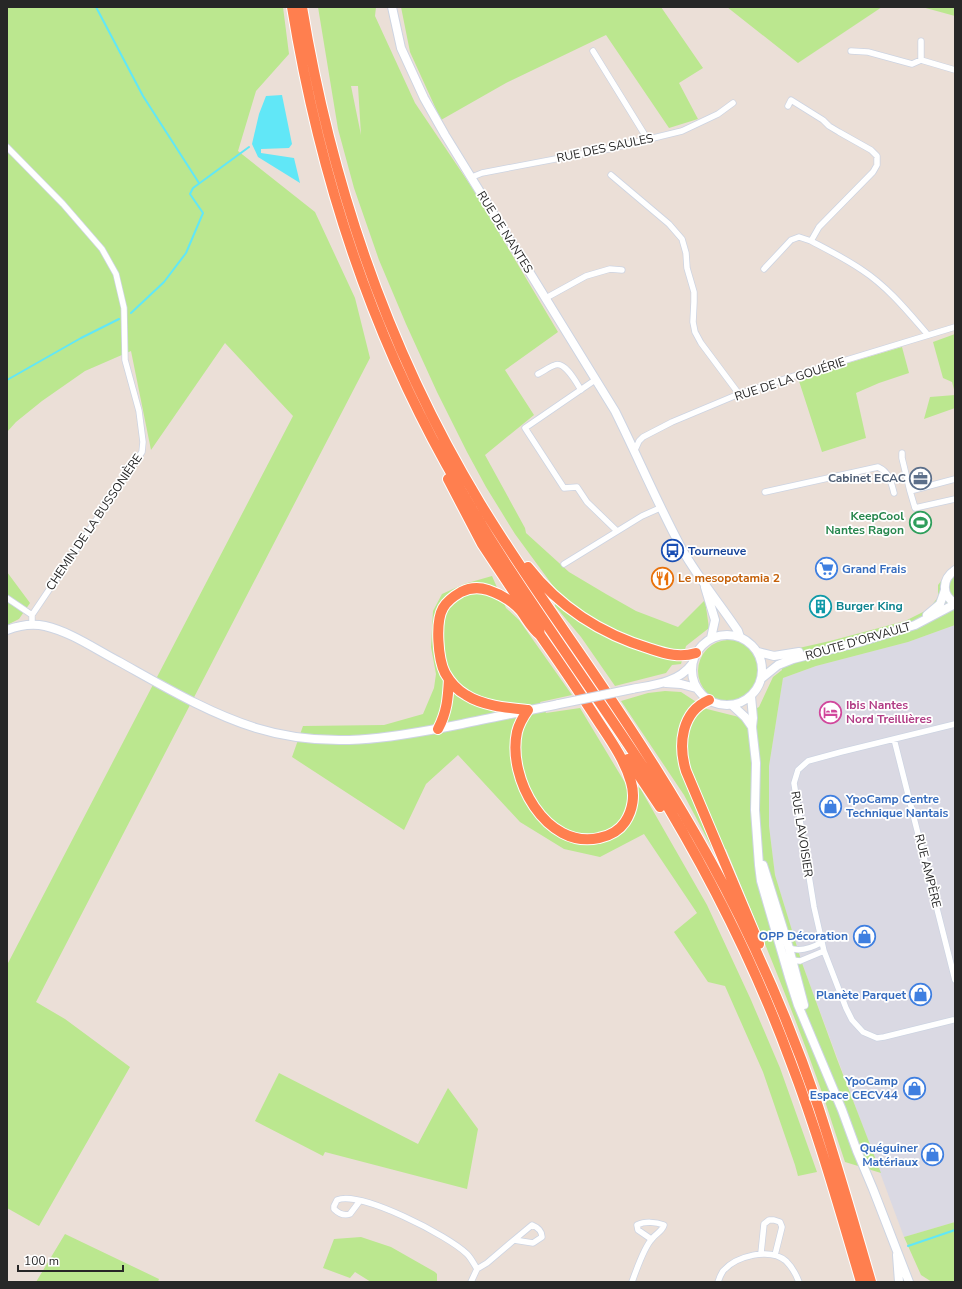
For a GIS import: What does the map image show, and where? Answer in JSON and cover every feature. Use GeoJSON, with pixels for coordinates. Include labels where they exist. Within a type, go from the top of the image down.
{"type":"FeatureCollection","features":[{"type":"Feature","properties":{"kind":"highway"},"geometry":{"type":"LineString","coordinates":[[292,7],[303,70],[318,138],[333,193],[352,253],[390,350],[445,462],[499,553],[674,816],[735,930],[781,1035],[816,1132],[861,1282]]}},
{"type":"Feature","properties":{"kind":"highway"},"geometry":{"type":"LineString","coordinates":[[302,7],[309,49],[331,150],[373,282],[393,331],[426,403],[452,454],[493,523],[618,709],[670,791],[712,863],[761,960],[816,1101],[840,1174],[872,1282]]}},
{"type":"Feature","properties":{"kind":"highway"},"geometry":{"type":"LineString","coordinates":[[445,462],[445,475],[482,544],[539,630],[540,635]]}},
{"type":"Feature","properties":{"kind":"highway"},"geometry":{"type":"LineString","coordinates":[[493,523],[503,529],[542,585],[584,618],[614,635],[663,653],[680,656],[696,653]]}},
{"type":"Feature","properties":{"kind":"highway"},"geometry":{"type":"LineString","coordinates":[[572,681],[615,747],[629,773],[632,790],[632,808],[626,820],[616,831],[600,838],[580,839],[560,831],[537,811],[529,800],[519,772],[516,745],[517,733],[528,710],[505,708],[473,699],[459,690],[449,679],[443,668],[440,657],[440,614],[453,597],[466,590],[481,589],[488,590],[503,597],[520,610],[536,632],[540,635],[618,745],[676,832],[686,840]]}},
{"type":"Feature","properties":{"kind":"highway"},"geometry":{"type":"LineString","coordinates":[[438,729],[446,711],[449,679]]}},
{"type":"Feature","properties":{"kind":"highway"},"geometry":{"type":"LineString","coordinates":[[709,700],[698,706],[687,722],[682,741],[682,756],[686,771],[761,949],[761,960]]}},
{"type":"Feature","properties":{"kind":"street","name":"RUE DE NANTES"},"geometry":{"type":"LineString","coordinates":[[392,7],[402,48],[424,98],[445,135],[615,411],[635,450],[660,508],[703,583]]}},
{"type":"Feature","properties":{"kind":"street"},"geometry":{"type":"LineString","coordinates":[[921,41],[921,60]]}},
{"type":"Feature","properties":{"kind":"street"},"geometry":{"type":"LineString","coordinates":[[593,51],[648,140]]}},
{"type":"Feature","properties":{"kind":"street"},"geometry":{"type":"LineString","coordinates":[[851,51],[868,52],[912,64],[921,60],[955,70]]}},
{"type":"Feature","properties":{"kind":"street"},"geometry":{"type":"LineString","coordinates":[[788,106],[791,100],[823,120],[829,126],[871,150],[877,156],[877,165],[873,172],[819,227],[811,241]]}},
{"type":"Feature","properties":{"kind":"street","name":"RUE DES SAULES"},"geometry":{"type":"LineString","coordinates":[[472,177],[482,173],[608,149],[682,131],[718,114],[733,103]]}},
{"type":"Feature","properties":{"kind":"street","name":"CHEMIN DE LA BUSSONIÈRE"},"geometry":{"type":"LineString","coordinates":[[7,147],[63,204],[102,249],[116,274],[124,308],[125,360],[139,411],[143,442],[142,452],[32,615]]}},
{"type":"Feature","properties":{"kind":"street"},"geometry":{"type":"LineString","coordinates":[[611,175],[669,224],[682,239],[686,253],[688,275],[694,292],[693,322],[695,332],[701,343],[739,394]]}},
{"type":"Feature","properties":{"kind":"street"},"geometry":{"type":"LineString","coordinates":[[764,269],[791,240],[799,237],[811,241],[862,270],[883,286],[928,335]]}},
{"type":"Feature","properties":{"kind":"street"},"geometry":{"type":"LineString","coordinates":[[546,298],[586,276],[610,269],[622,270]]}},
{"type":"Feature","properties":{"kind":"street","name":"RUE DE LA GOUÉRIE"},"geometry":{"type":"LineString","coordinates":[[635,450],[639,441],[650,433],[672,422],[739,394],[955,327]]}},
{"type":"Feature","properties":{"kind":"street"},"geometry":{"type":"LineString","coordinates":[[538,374],[556,364],[561,364],[566,367],[581,390]]}},
{"type":"Feature","properties":{"kind":"street"},"geometry":{"type":"LineString","coordinates":[[596,380],[525,428],[564,488],[576,487],[587,502],[617,531]]}},
{"type":"Feature","properties":{"kind":"street"},"geometry":{"type":"LineString","coordinates":[[902,453],[915,508],[955,499]]}},
{"type":"Feature","properties":{"kind":"street"},"geometry":{"type":"LineString","coordinates":[[765,492],[878,467],[883,469],[888,474],[894,493]]}},
{"type":"Feature","properties":{"kind":"street"},"geometry":{"type":"LineString","coordinates":[[910,491],[955,479]]}},
{"type":"Feature","properties":{"kind":"street"},"geometry":{"type":"LineString","coordinates":[[564,564],[642,516],[660,508]]}},
{"type":"Feature","properties":{"kind":"street","name":"ROUTE D'ORVAULT"},"geometry":{"type":"LineString","coordinates":[[758,652],[774,656],[790,654],[903,626],[929,614],[940,604],[945,590],[944,584],[946,579],[955,570]]}},
{"type":"Feature","properties":{"kind":"street"},"geometry":{"type":"LineString","coordinates":[[703,583],[715,597],[740,637]]}},
{"type":"Feature","properties":{"kind":"street"},"geometry":{"type":"LineString","coordinates":[[703,583],[715,620],[711,638]]}},
{"type":"Feature","properties":{"kind":"street"},"geometry":{"type":"LineString","coordinates":[[945,590],[947,596],[955,603]]}},
{"type":"Feature","properties":{"kind":"street"},"geometry":{"type":"LineString","coordinates":[[7,598],[32,615],[32,624]]}},
{"type":"Feature","properties":{"kind":"street","name":"ROUTE D'ORVAULT"},"geometry":{"type":"LineString","coordinates":[[762,678],[778,665],[915,625],[955,603]]}},
{"type":"Feature","properties":{"kind":"street"},"geometry":{"type":"LineString","coordinates":[[7,630],[20,625],[32,624],[46,626],[86,643],[171,691],[215,713],[267,731],[302,738],[350,741],[379,739],[438,729],[663,683],[677,677],[689,668],[696,653],[705,642],[711,638],[727,634],[740,637],[752,644],[762,660],[762,678],[751,696],[739,703],[724,705],[709,700],[696,688],[692,676],[692,664]]}},
{"type":"Feature","properties":{"kind":"street"},"geometry":{"type":"LineString","coordinates":[[663,683],[681,684],[696,688]]}},
{"type":"Feature","properties":{"kind":"street"},"geometry":{"type":"LineString","coordinates":[[751,696],[753,718],[752,727],[756,763],[756,810],[761,881],[798,1005],[842,1110],[910,1282]]}},
{"type":"Feature","properties":{"kind":"street"},"geometry":{"type":"LineString","coordinates":[[732,705],[745,717],[752,727]]}},
{"type":"Feature","properties":{"kind":"street","name":"RUE LAVOISIER"},"geometry":{"type":"LineString","coordinates":[[954,1019],[877,1038],[863,1032],[852,1020],[824,951],[813,900],[794,791],[794,783],[798,770],[808,761],[955,724]]}},
{"type":"Feature","properties":{"kind":"street","name":"RUE AMPÈRE"},"geometry":{"type":"LineString","coordinates":[[894,739],[955,980]]}},
{"type":"Feature","properties":{"kind":"street"},"geometry":{"type":"LineString","coordinates":[[759,852],[793,961],[812,1037]]}},
{"type":"Feature","properties":{"kind":"street"},"geometry":{"type":"LineString","coordinates":[[777,935],[790,960],[800,960],[824,951]]}},
{"type":"Feature","properties":{"kind":"street"},"geometry":{"type":"LineString","coordinates":[[789,948],[796,950],[809,948],[822,942]]}},
{"type":"Feature","properties":{"kind":"street"},"geometry":{"type":"LineString","coordinates":[[359,1202],[374,1205],[407,1217],[438,1234],[468,1254],[477,1269]]}},
{"type":"Feature","properties":{"kind":"street"},"geometry":{"type":"LineString","coordinates":[[761,1253],[764,1224],[769,1220],[774,1220],[780,1222],[782,1227],[776,1255]]}},
{"type":"Feature","properties":{"kind":"street"},"geometry":{"type":"LineString","coordinates":[[471,1282],[477,1269],[487,1263],[514,1240],[532,1225],[536,1226],[542,1233],[542,1237],[533,1243],[514,1240]]}},
{"type":"Feature","properties":{"kind":"street"},"geometry":{"type":"LineString","coordinates":[[632,1282],[651,1239]]}},
{"type":"Feature","properties":{"kind":"street"},"geometry":{"type":"LineString","coordinates":[[896,1247],[899,1282]]}},
{"type":"Feature","properties":{"kind":"street"},"geometry":{"type":"LineString","coordinates":[[718,1282],[723,1271],[733,1263],[761,1253],[776,1255],[785,1260],[792,1268],[799,1282]]}},
{"type":"Feature","properties":{"kind":"shaded area"},"geometry":{"type":"Polygon","coordinates":[[[955,625],[955,1222],[904,1237],[802,963],[775,875],[769,826],[769,766],[783,678],[816,666],[908,642],[955,625]]]}},
{"type":"Feature","properties":{"kind":"green space"},"geometry":{"type":"Polygon","coordinates":[[[7,7],[283,7],[289,54],[256,91],[238,151],[315,212],[355,298],[370,358],[36,1002],[65,1019],[130,1067],[39,1226],[7,1208],[7,965],[293,416],[225,343],[151,450],[131,351],[85,371],[42,401],[16,422],[7,432],[7,7]]]}},
{"type":"Feature","properties":{"kind":"green space"},"geometry":{"type":"Polygon","coordinates":[[[318,7],[376,7],[375,16],[415,103],[473,189],[558,332],[505,370],[534,415],[485,455],[525,528],[526,533],[569,572],[636,611],[678,627],[705,600],[709,628],[686,646],[681,664],[672,665],[666,673],[615,686],[581,637],[555,606],[556,590],[515,534],[486,487],[437,392],[406,324],[379,260],[354,188],[338,129],[318,7]],[[351,86],[361,135],[358,86],[351,86]]]}},
{"type":"Feature","properties":{"kind":"green space"},"geometry":{"type":"Polygon","coordinates":[[[401,7],[661,7],[703,68],[679,83],[698,119],[669,128],[606,35],[506,83],[441,120],[410,52],[401,7]]]}},
{"type":"Feature","properties":{"kind":"green space"},"geometry":{"type":"Polygon","coordinates":[[[727,7],[882,7],[798,63],[727,7]]]}},
{"type":"Feature","properties":{"kind":"green space"},"geometry":{"type":"Polygon","coordinates":[[[922,7],[955,7],[955,16],[922,7]]]}},
{"type":"Feature","properties":{"kind":"green space"},"geometry":{"type":"Polygon","coordinates":[[[955,334],[955,393],[952,382],[943,378],[933,342],[955,334]]]}},
{"type":"Feature","properties":{"kind":"green space"},"geometry":{"type":"Polygon","coordinates":[[[902,347],[909,373],[879,383],[856,393],[866,438],[822,452],[798,378],[902,347]]]}},
{"type":"Feature","properties":{"kind":"green space"},"geometry":{"type":"Polygon","coordinates":[[[955,395],[955,408],[924,419],[930,397],[955,395]]]}},
{"type":"Feature","properties":{"kind":"green space"},"geometry":{"type":"Polygon","coordinates":[[[955,567],[955,625],[908,642],[816,666],[783,678],[769,766],[769,826],[775,875],[802,963],[881,1173],[845,1162],[797,1025],[726,849],[711,846],[684,795],[621,701],[648,693],[665,691],[681,692],[707,709],[739,717],[759,707],[773,677],[782,670],[779,650],[790,650],[830,641],[905,621],[929,609],[938,597],[938,585],[951,568],[955,567]]]}},
{"type":"Feature","properties":{"kind":"green space"},"geometry":{"type":"Polygon","coordinates":[[[7,572],[30,603],[19,619],[7,625],[7,572]]]}},
{"type":"Feature","properties":{"kind":"green space"},"geometry":{"type":"Polygon","coordinates":[[[492,576],[506,608],[519,620],[572,695],[540,702],[546,713],[580,708],[624,781],[640,788],[707,905],[751,1000],[780,1068],[817,1172],[798,1176],[763,1072],[725,986],[708,982],[674,932],[697,913],[644,834],[600,857],[564,849],[520,822],[458,755],[426,784],[404,830],[292,757],[303,726],[384,725],[423,714],[434,688],[436,674],[431,647],[433,611],[442,594],[464,584],[492,576]]]}},
{"type":"Feature","properties":{"kind":"green space"},"geometry":{"type":"Polygon","coordinates":[[[729,640],[741,642],[751,649],[758,659],[760,671],[758,683],[751,693],[741,700],[729,702],[717,700],[707,693],[700,683],[698,671],[700,659],[707,649],[717,642],[729,640]]]}},
{"type":"Feature","properties":{"kind":"green space"},"geometry":{"type":"Polygon","coordinates":[[[279,1073],[418,1144],[448,1088],[478,1129],[467,1189],[325,1152],[323,1156],[255,1121],[279,1073]]]}},
{"type":"Feature","properties":{"kind":"green space"},"geometry":{"type":"Polygon","coordinates":[[[955,1222],[955,1282],[932,1282],[921,1275],[904,1237],[955,1222]]]}},
{"type":"Feature","properties":{"kind":"green space"},"geometry":{"type":"Polygon","coordinates":[[[65,1234],[159,1279],[158,1282],[36,1282],[65,1234]]]}},
{"type":"Feature","properties":{"kind":"green space"},"geometry":{"type":"Polygon","coordinates":[[[361,1237],[391,1247],[435,1272],[437,1274],[437,1282],[371,1282],[355,1272],[350,1278],[323,1268],[334,1239],[361,1237]]]}},
{"type":"Feature","properties":{"kind":"water"},"geometry":{"type":"Polygon","coordinates":[[[282,95],[292,144],[289,148],[261,149],[261,153],[294,158],[300,183],[258,157],[252,144],[259,114],[266,96],[282,95]]]}},
{"type":"Feature","properties":{"kind":"waterway"},"geometry":{"type":"LineString","coordinates":[[96,7],[143,96],[199,183]]}},
{"type":"Feature","properties":{"kind":"waterway"},"geometry":{"type":"LineString","coordinates":[[131,313],[164,282],[186,253],[203,213],[190,194],[193,188],[249,147]]}},
{"type":"Feature","properties":{"kind":"waterway"},"geometry":{"type":"LineString","coordinates":[[7,380],[81,338],[119,319]]}},
{"type":"Feature","properties":{"kind":"waterway"},"geometry":{"type":"LineString","coordinates":[[908,1246],[955,1230]]}},
{"type":"Feature","properties":{"kind":"place","name":"Cabinet ECAC"},"geometry":{"type":"Point","coordinates":[921,478]}},
{"type":"Feature","properties":{"kind":"place","name":"KeepCool Nantes Ragon"},"geometry":{"type":"Point","coordinates":[920,523]}},
{"type":"Feature","properties":{"kind":"place","name":"Tourneuve"},"geometry":{"type":"Point","coordinates":[673,551]}},
{"type":"Feature","properties":{"kind":"place","name":"Grand Frais"},"geometry":{"type":"Point","coordinates":[826,569]}},
{"type":"Feature","properties":{"kind":"place","name":"Le mesopotamia 2"},"geometry":{"type":"Point","coordinates":[663,578]}},
{"type":"Feature","properties":{"kind":"place","name":"Burger King"},"geometry":{"type":"Point","coordinates":[820,606]}},
{"type":"Feature","properties":{"kind":"place","name":"Ibis Nantes Nord Treillières"},"geometry":{"type":"Point","coordinates":[830,712]}},
{"type":"Feature","properties":{"kind":"place","name":"YpoCamp Centre Technique Nantais"},"geometry":{"type":"Point","coordinates":[831,806]}},
{"type":"Feature","properties":{"kind":"place","name":"OPP Décoration"},"geometry":{"type":"Point","coordinates":[864,936]}},
{"type":"Feature","properties":{"kind":"place","name":"Planète Parquet"},"geometry":{"type":"Point","coordinates":[921,995]}},
{"type":"Feature","properties":{"kind":"place","name":"YpoCamp Espace CECV44"},"geometry":{"type":"Point","coordinates":[914,1088]}},
{"type":"Feature","properties":{"kind":"place","name":"Quéguiner Matériaux"},"geometry":{"type":"Point","coordinates":[933,1155]}}]}
